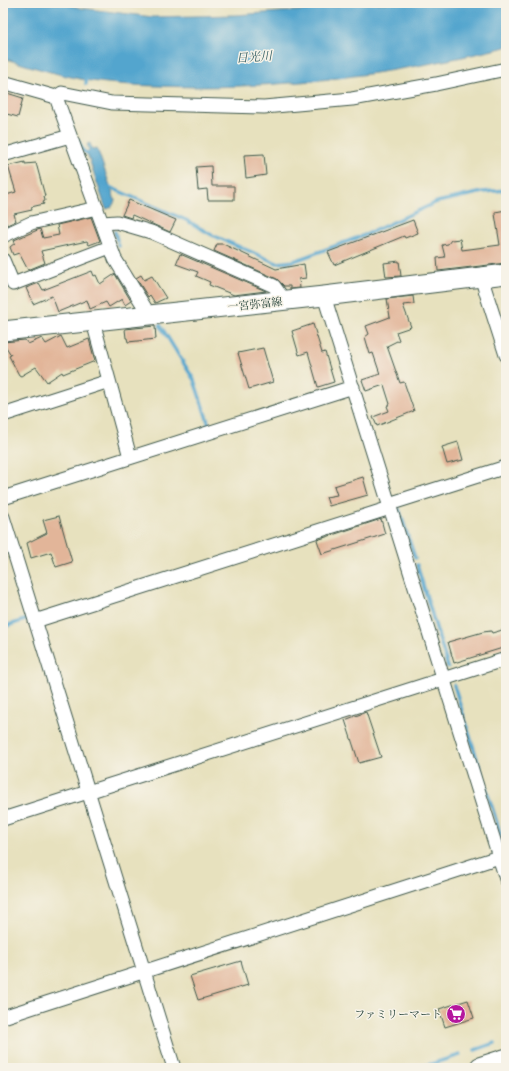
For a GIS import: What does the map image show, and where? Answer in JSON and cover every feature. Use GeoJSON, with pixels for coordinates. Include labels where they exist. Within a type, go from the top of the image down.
{"type":"FeatureCollection","features":[{"type":"Feature","properties":{"kind":"highway"},"geometry":{"type":"LineString","coordinates":[[481,1068],[506,1060]]}},
{"type":"Feature","properties":{"kind":"main road","name":"一宮弥富線"},"geometry":{"type":"LineString","coordinates":[[3,331],[285,301],[506,274]]}},
{"type":"Feature","properties":{"kind":"street"},"geometry":{"type":"LineString","coordinates":[[3,82],[56,97],[62,94],[112,103],[264,107],[352,99],[436,84],[506,69]]}},
{"type":"Feature","properties":{"kind":"street"},"geometry":{"type":"LineString","coordinates":[[56,97],[115,259],[150,316]]}},
{"type":"Feature","properties":{"kind":"street"},"geometry":{"type":"LineString","coordinates":[[3,155],[70,136]]}},
{"type":"Feature","properties":{"kind":"street"},"geometry":{"type":"LineString","coordinates":[[3,236],[31,223],[97,208]]}},
{"type":"Feature","properties":{"kind":"street"},"geometry":{"type":"LineString","coordinates":[[102,224],[117,222],[151,232],[274,286],[285,301]]}},
{"type":"Feature","properties":{"kind":"street"},"geometry":{"type":"LineString","coordinates":[[3,260],[13,284],[110,247]]}},
{"type":"Feature","properties":{"kind":"street"},"geometry":{"type":"LineString","coordinates":[[481,277],[506,355]]}},
{"type":"Feature","properties":{"kind":"street"},"geometry":{"type":"LineString","coordinates":[[324,296],[444,678],[501,850],[506,879]]}},
{"type":"Feature","properties":{"kind":"street"},"geometry":{"type":"LineString","coordinates":[[93,322],[130,458]]}},
{"type":"Feature","properties":{"kind":"street"},"geometry":{"type":"LineString","coordinates":[[3,415],[109,381]]}},
{"type":"Feature","properties":{"kind":"street"},"geometry":{"type":"LineString","coordinates":[[3,498],[353,387]]}},
{"type":"Feature","properties":{"kind":"street"},"geometry":{"type":"LineString","coordinates":[[35,621],[506,467]]}},
{"type":"Feature","properties":{"kind":"street"},"geometry":{"type":"LineString","coordinates":[[3,518],[174,1068]]}},
{"type":"Feature","properties":{"kind":"street"},"geometry":{"type":"LineString","coordinates":[[3,818],[506,659]]}},
{"type":"Feature","properties":{"kind":"street"},"geometry":{"type":"LineString","coordinates":[[3,1016],[144,971],[501,850]]}},
{"type":"Feature","properties":{"kind":"water","name":"日光川"},"geometry":{"type":"Polygon","coordinates":[[[3,3],[63,3],[81,8],[153,17],[235,15],[309,10],[353,3],[506,3],[506,47],[390,71],[312,81],[194,87],[117,84],[69,77],[3,58],[3,3]]]}},
{"type":"Feature","properties":{"kind":"water"},"geometry":{"type":"Polygon","coordinates":[[[90,143],[92,149],[97,148],[115,200],[114,204],[108,209],[106,209],[87,153],[89,150],[87,144],[90,143]]]}},
{"type":"Feature","properties":{"kind":"building"},"geometry":{"type":"Polygon","coordinates":[[[7,93],[23,98],[18,117],[3,113],[7,93]]]}},
{"type":"Feature","properties":{"kind":"building"},"geometry":{"type":"Polygon","coordinates":[[[264,154],[266,175],[246,178],[244,155],[264,154]]]}},
{"type":"Feature","properties":{"kind":"building"},"geometry":{"type":"Polygon","coordinates":[[[25,162],[25,164],[36,163],[45,201],[43,202],[44,204],[31,207],[32,210],[14,214],[16,221],[7,225],[3,216],[3,196],[16,192],[8,166],[25,162]]]}},
{"type":"Feature","properties":{"kind":"building"},"geometry":{"type":"Polygon","coordinates":[[[211,166],[212,186],[234,186],[234,200],[208,200],[207,189],[198,190],[196,167],[211,166]]]}},
{"type":"Feature","properties":{"kind":"building"},"geometry":{"type":"Polygon","coordinates":[[[129,200],[176,220],[170,232],[132,215],[131,218],[122,215],[129,200]]]}},
{"type":"Feature","properties":{"kind":"building"},"geometry":{"type":"Polygon","coordinates":[[[506,210],[506,263],[438,271],[437,258],[445,257],[442,245],[448,244],[451,240],[460,239],[462,250],[500,245],[495,212],[506,210]]]}},
{"type":"Feature","properties":{"kind":"building"},"geometry":{"type":"Polygon","coordinates":[[[91,217],[100,241],[89,245],[87,241],[41,251],[45,263],[28,270],[19,253],[13,255],[10,247],[15,243],[14,240],[40,229],[43,238],[59,235],[57,225],[91,217]]]}},
{"type":"Feature","properties":{"kind":"building"},"geometry":{"type":"Polygon","coordinates":[[[413,220],[418,233],[405,238],[404,236],[334,265],[328,252],[413,220]]]}},
{"type":"Feature","properties":{"kind":"building"},"geometry":{"type":"Polygon","coordinates":[[[217,244],[223,244],[276,269],[304,264],[306,278],[299,279],[300,288],[290,289],[290,286],[284,286],[277,279],[214,251],[217,244]]]}},
{"type":"Feature","properties":{"kind":"building"},"geometry":{"type":"Polygon","coordinates":[[[180,254],[266,291],[234,295],[209,285],[210,282],[196,276],[198,272],[176,264],[180,254]]]}},
{"type":"Feature","properties":{"kind":"building"},"geometry":{"type":"Polygon","coordinates":[[[399,261],[401,276],[386,277],[384,263],[399,261]]]}},
{"type":"Feature","properties":{"kind":"building"},"geometry":{"type":"Polygon","coordinates":[[[92,271],[94,276],[96,275],[100,284],[115,274],[131,301],[125,305],[122,299],[109,307],[106,302],[90,309],[87,300],[58,312],[52,296],[33,304],[26,288],[39,283],[43,290],[92,271]]]}},
{"type":"Feature","properties":{"kind":"building"},"geometry":{"type":"Polygon","coordinates":[[[141,275],[144,280],[152,276],[166,298],[155,303],[150,295],[148,297],[136,278],[141,275]]]}},
{"type":"Feature","properties":{"kind":"building"},"geometry":{"type":"Polygon","coordinates":[[[413,296],[414,304],[403,305],[411,327],[396,332],[399,340],[387,346],[400,383],[404,382],[414,411],[377,426],[373,417],[389,411],[387,406],[390,404],[384,385],[366,391],[362,380],[380,374],[373,353],[370,354],[365,337],[369,334],[366,326],[390,317],[387,299],[413,296]]]}},
{"type":"Feature","properties":{"kind":"building"},"geometry":{"type":"Polygon","coordinates":[[[313,324],[322,353],[325,352],[334,382],[318,387],[308,352],[299,355],[292,331],[313,324]]]}},
{"type":"Feature","properties":{"kind":"building"},"geometry":{"type":"Polygon","coordinates":[[[155,326],[156,339],[128,342],[126,338],[125,329],[155,326]]]}},
{"type":"Feature","properties":{"kind":"building"},"geometry":{"type":"Polygon","coordinates":[[[61,336],[67,348],[89,339],[95,361],[63,374],[62,372],[47,382],[36,367],[21,376],[19,375],[9,356],[11,355],[3,342],[25,340],[28,344],[42,338],[46,344],[61,336]]]}},
{"type":"Feature","properties":{"kind":"building"},"geometry":{"type":"Polygon","coordinates":[[[263,348],[273,382],[249,389],[238,353],[263,348]]]}},
{"type":"Feature","properties":{"kind":"building"},"geometry":{"type":"Polygon","coordinates":[[[458,442],[463,460],[447,464],[442,447],[458,442]]]}},
{"type":"Feature","properties":{"kind":"building"},"geometry":{"type":"Polygon","coordinates":[[[363,477],[368,495],[329,506],[326,497],[337,495],[334,486],[363,477]]]}},
{"type":"Feature","properties":{"kind":"building"},"geometry":{"type":"Polygon","coordinates":[[[59,516],[72,562],[56,567],[51,552],[31,558],[27,543],[47,533],[43,520],[59,516]]]}},
{"type":"Feature","properties":{"kind":"building"},"geometry":{"type":"Polygon","coordinates":[[[381,519],[385,534],[322,554],[317,540],[381,519]]]}},
{"type":"Feature","properties":{"kind":"building"},"geometry":{"type":"Polygon","coordinates":[[[506,629],[506,647],[454,663],[448,642],[483,632],[491,631],[492,633],[506,629]]]}},
{"type":"Feature","properties":{"kind":"building"},"geometry":{"type":"Polygon","coordinates":[[[366,712],[381,757],[359,763],[345,720],[366,712]]]}},
{"type":"Feature","properties":{"kind":"building"},"geometry":{"type":"Polygon","coordinates":[[[241,961],[248,985],[198,1000],[190,976],[241,961]]]}},
{"type":"Feature","properties":{"kind":"building","name":"ファミリーマート"},"geometry":{"type":"Polygon","coordinates":[[[468,1000],[474,1018],[445,1027],[439,1009],[468,1000]]]}},
{"type":"Feature","properties":{"kind":"waterway"},"geometry":{"type":"LineString","coordinates":[[86,84],[87,75]]}},
{"type":"Feature","properties":{"kind":"waterway"},"geometry":{"type":"LineString","coordinates":[[78,140],[83,151],[87,153],[90,152]]}},
{"type":"Feature","properties":{"kind":"waterway"},"geometry":{"type":"LineString","coordinates":[[107,186],[186,220],[212,235],[277,263],[294,261],[365,235],[437,202],[483,192],[506,190]]}},
{"type":"Feature","properties":{"kind":"waterway"},"geometry":{"type":"LineString","coordinates":[[115,232],[117,240]]}},
{"type":"Feature","properties":{"kind":"waterway"},"geometry":{"type":"LineString","coordinates":[[160,325],[194,380],[209,425],[201,429]]}},
{"type":"Feature","properties":{"kind":"waterway"},"geometry":{"type":"LineString","coordinates":[[399,509],[415,558]]}},
{"type":"Feature","properties":{"kind":"waterway"},"geometry":{"type":"LineString","coordinates":[[417,565],[448,667]]}},
{"type":"Feature","properties":{"kind":"waterway"},"geometry":{"type":"LineString","coordinates":[[3,627],[28,619]]}},
{"type":"Feature","properties":{"kind":"waterway"},"geometry":{"type":"LineString","coordinates":[[454,685],[502,839]]}},
{"type":"Feature","properties":{"kind":"waterway"},"geometry":{"type":"LineString","coordinates":[[475,1050],[495,1043]]}},
{"type":"Feature","properties":{"kind":"waterway"},"geometry":{"type":"LineString","coordinates":[[418,1068],[460,1055]]}},
{"type":"Feature","properties":{"kind":"place","name":"ファミリーマート"},"geometry":{"type":"Point","coordinates":[456,1014]}}]}
